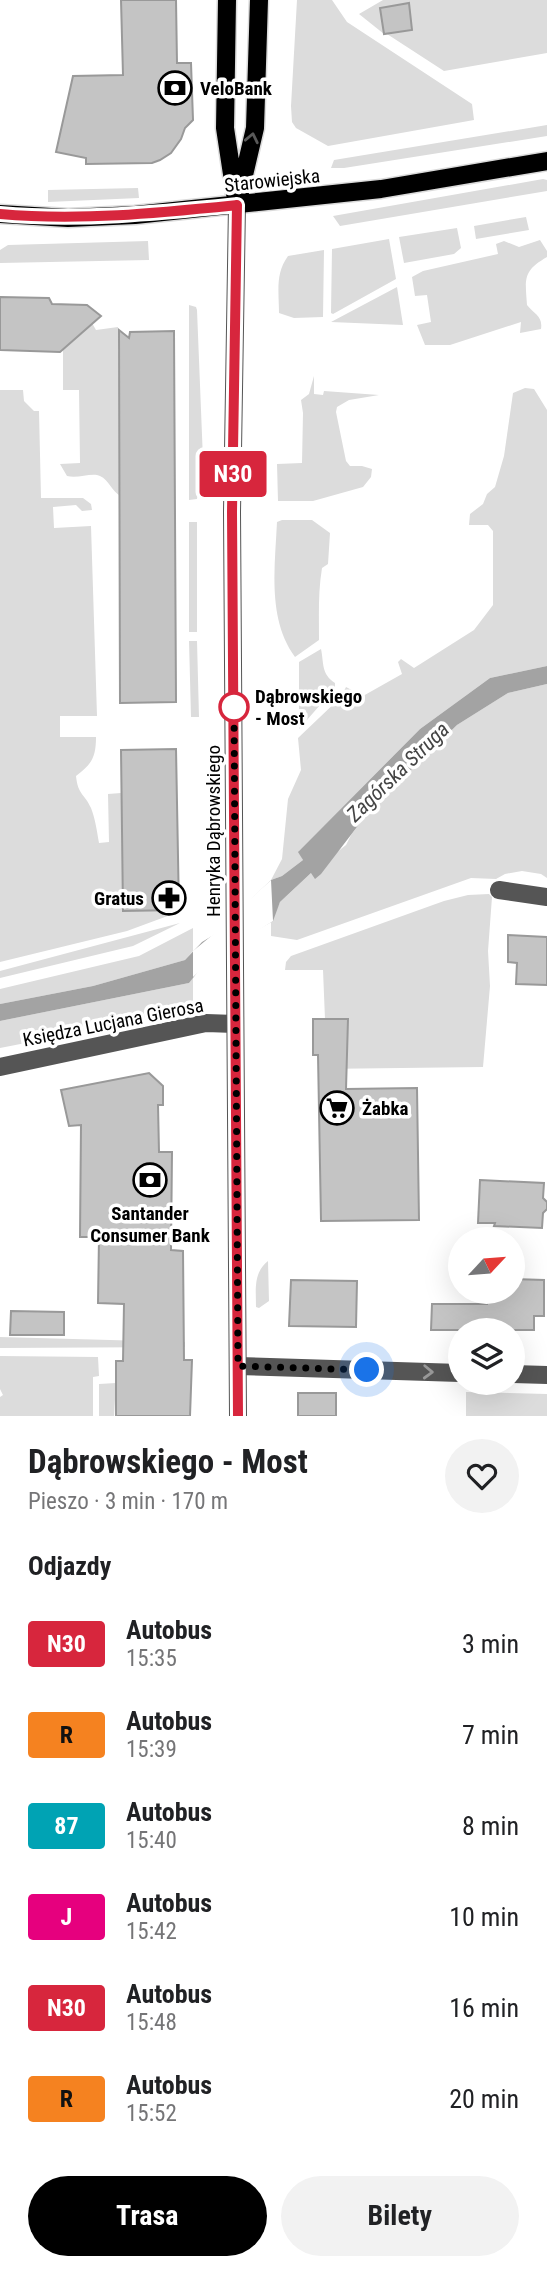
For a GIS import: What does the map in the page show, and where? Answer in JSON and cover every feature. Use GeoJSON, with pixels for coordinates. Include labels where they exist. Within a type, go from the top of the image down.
{"type":"FeatureCollection","features":[{"type":"Feature","properties":{"kind":"main road","name":"Henryka Dąbrowskiego"},"geometry":{"type":"LineString","coordinates":[[227,0],[226,128],[237,205]]}},
{"type":"Feature","properties":{"kind":"main road","name":"Henryka Dąbrowskiego"},"geometry":{"type":"LineString","coordinates":[[237,205],[254,128],[259,0]]}},
{"type":"Feature","properties":{"kind":"main road","name":"Starowiejska"},"geometry":{"type":"LineString","coordinates":[[0,214],[68,218],[135,215],[381,189],[547,161]]}},
{"type":"Feature","properties":{"kind":"street","name":"Henryka Dąbrowskiego"},"geometry":{"type":"LineString","coordinates":[[237,205],[232,512],[238,1416]]}},
{"type":"Feature","properties":{"kind":"street"},"geometry":{"type":"LineString","coordinates":[[499,890],[547,897]]}},
{"type":"Feature","properties":{"kind":"street","name":"Księdza Lucjana Gierosa"},"geometry":{"type":"LineString","coordinates":[[0,1067],[206,1023],[235,1024]]}},
{"type":"Feature","properties":{"kind":"street"},"geometry":{"type":"LineString","coordinates":[[238,1366],[448,1373]]}},
{"type":"Feature","properties":{"kind":"street"},"geometry":{"type":"LineString","coordinates":[[525,1375],[547,1376]]}},
{"type":"Feature","properties":{"kind":"shaded area"},"geometry":{"type":"Polygon","coordinates":[[[297,0],[332,0],[347,22],[472,104],[474,120],[328,146],[296,128],[292,122],[291,106],[297,0]]]}},
{"type":"Feature","properties":{"kind":"shaded area"},"geometry":{"type":"Polygon","coordinates":[[[383,0],[547,0],[547,53],[444,71],[387,34],[412,30],[409,4],[384,34],[359,14],[383,0]]]}},
{"type":"Feature","properties":{"kind":"shaded area"},"geometry":{"type":"Polygon","coordinates":[[[547,125],[547,136],[331,168],[334,160],[547,125]]]}},
{"type":"Feature","properties":{"kind":"shaded area"},"geometry":{"type":"Polygon","coordinates":[[[547,180],[547,191],[340,226],[333,216],[547,180]]]}},
{"type":"Feature","properties":{"kind":"shaded area"},"geometry":{"type":"Polygon","coordinates":[[[138,188],[139,198],[48,202],[48,190],[138,188]]]}},
{"type":"Feature","properties":{"kind":"shaded area"},"geometry":{"type":"Polygon","coordinates":[[[526,217],[529,230],[476,239],[474,226],[526,217]]]}},
{"type":"Feature","properties":{"kind":"shaded area"},"geometry":{"type":"Polygon","coordinates":[[[457,228],[461,248],[454,254],[404,263],[399,237],[457,228]]]}},
{"type":"Feature","properties":{"kind":"shaded area"},"geometry":{"type":"Polygon","coordinates":[[[389,239],[396,279],[331,313],[332,249],[389,239]]]}},
{"type":"Feature","properties":{"kind":"shaded area"},"geometry":{"type":"Polygon","coordinates":[[[540,240],[547,251],[547,257],[530,271],[526,288],[527,305],[539,318],[541,329],[520,333],[521,322],[450,345],[425,345],[417,325],[431,322],[427,295],[415,296],[412,277],[423,271],[498,254],[496,244],[504,241],[519,247],[540,240]]]}},
{"type":"Feature","properties":{"kind":"shaded area"},"geometry":{"type":"Polygon","coordinates":[[[148,241],[149,260],[0,263],[0,250],[8,245],[148,241]]]}},
{"type":"Feature","properties":{"kind":"shaded area"},"geometry":{"type":"Polygon","coordinates":[[[324,250],[323,317],[294,318],[279,313],[279,276],[288,256],[324,250]]]}},
{"type":"Feature","properties":{"kind":"shaded area"},"geometry":{"type":"Polygon","coordinates":[[[397,287],[403,325],[331,322],[397,287]]]}},
{"type":"Feature","properties":{"kind":"shaded area"},"geometry":{"type":"Polygon","coordinates":[[[189,305],[197,310],[203,460],[197,499],[189,500],[189,305]]]}},
{"type":"Feature","properties":{"kind":"shaded area"},"geometry":{"type":"Polygon","coordinates":[[[92,323],[96,330],[118,327],[121,496],[100,476],[67,476],[60,464],[80,463],[79,390],[63,390],[63,350],[92,323]]]}},
{"type":"Feature","properties":{"kind":"shaded area"},"geometry":{"type":"Polygon","coordinates":[[[314,376],[314,394],[323,395],[324,391],[379,395],[349,400],[337,407],[336,412],[346,461],[350,466],[372,469],[371,477],[363,487],[313,501],[278,501],[277,464],[302,463],[301,400],[309,394],[314,376]]]}},
{"type":"Feature","properties":{"kind":"shaded area"},"geometry":{"type":"Polygon","coordinates":[[[525,388],[534,389],[547,410],[547,666],[490,678],[420,729],[299,851],[303,860],[282,876],[271,880],[282,859],[288,799],[301,770],[298,738],[341,697],[346,687],[363,696],[402,674],[398,662],[401,659],[414,668],[474,630],[493,605],[493,531],[488,525],[469,525],[470,514],[483,504],[487,494],[495,487],[504,456],[513,393],[525,388]]]}},
{"type":"Feature","properties":{"kind":"shaded area"},"geometry":{"type":"Polygon","coordinates":[[[0,390],[23,390],[24,401],[34,411],[39,411],[41,498],[83,498],[91,504],[92,510],[82,511],[76,505],[53,507],[54,528],[91,526],[97,716],[60,716],[60,737],[96,737],[92,760],[76,776],[80,791],[92,812],[99,843],[109,842],[108,794],[121,793],[123,911],[173,910],[173,914],[127,931],[0,962],[0,390]]]}},
{"type":"Feature","properties":{"kind":"shaded area"},"geometry":{"type":"Polygon","coordinates":[[[312,520],[330,533],[328,564],[322,568],[321,577],[319,640],[295,657],[286,642],[276,609],[274,574],[277,522],[312,520]]]}},
{"type":"Feature","properties":{"kind":"shaded area"},"geometry":{"type":"Polygon","coordinates":[[[189,522],[197,522],[197,632],[189,632],[189,522]]]}},
{"type":"Feature","properties":{"kind":"shaded area"},"geometry":{"type":"Polygon","coordinates":[[[189,641],[197,641],[199,717],[191,717],[189,641]]]}},
{"type":"Feature","properties":{"kind":"shaded area"},"geometry":{"type":"Polygon","coordinates":[[[321,649],[325,672],[335,683],[335,688],[299,729],[299,662],[321,649]]]}},
{"type":"Feature","properties":{"kind":"shaded area"},"geometry":{"type":"Polygon","coordinates":[[[547,684],[547,878],[541,874],[522,871],[505,874],[496,879],[471,878],[297,940],[271,936],[271,922],[280,902],[346,845],[370,810],[457,725],[508,693],[547,684]]]}},
{"type":"Feature","properties":{"kind":"shaded area"},"geometry":{"type":"Polygon","coordinates":[[[489,894],[492,897],[488,951],[490,986],[483,1067],[319,1069],[319,1055],[347,1056],[348,1020],[325,1019],[323,970],[285,970],[286,962],[291,956],[444,901],[468,895],[489,894]]]}},
{"type":"Feature","properties":{"kind":"shaded area"},"geometry":{"type":"Polygon","coordinates":[[[180,923],[133,946],[0,978],[0,971],[180,923]]]}},
{"type":"Feature","properties":{"kind":"shaded area"},"geometry":{"type":"Polygon","coordinates":[[[193,928],[193,951],[185,960],[93,986],[0,1004],[0,989],[139,956],[193,928]]]}},
{"type":"Feature","properties":{"kind":"shaded area"},"geometry":{"type":"Polygon","coordinates":[[[193,977],[193,1008],[0,1048],[0,1021],[189,983],[193,977]]]}},
{"type":"Feature","properties":{"kind":"shaded area"},"geometry":{"type":"Polygon","coordinates":[[[268,1261],[269,1301],[259,1308],[256,1307],[256,1282],[268,1261]]]}},
{"type":"Feature","properties":{"kind":"shaded area"},"geometry":{"type":"Polygon","coordinates":[[[0,1337],[185,1342],[185,1347],[0,1348],[0,1337]]]}},
{"type":"Feature","properties":{"kind":"shaded area"},"geometry":{"type":"Polygon","coordinates":[[[0,1356],[98,1357],[99,1376],[93,1377],[93,1416],[0,1416],[0,1397],[3,1395],[0,1389],[0,1356]]]}},
{"type":"Feature","properties":{"kind":"shaded area"},"geometry":{"type":"Polygon","coordinates":[[[116,1383],[114,1416],[99,1416],[99,1384],[116,1383]]]}},
{"type":"Feature","properties":{"kind":"shaded area"},"geometry":{"type":"Polygon","coordinates":[[[547,1394],[547,1416],[466,1416],[466,1395],[547,1394]]]}},
{"type":"Feature","properties":{"kind":"water","name":"Zagórska Struga"},"geometry":{"type":"Polygon","coordinates":[[[547,666],[547,684],[508,693],[457,725],[370,810],[321,874],[315,879],[311,873],[280,902],[273,921],[208,959],[189,983],[0,1021],[0,1004],[93,986],[185,960],[202,942],[230,925],[231,918],[271,880],[282,876],[303,860],[298,852],[420,729],[490,678],[547,666]]]}},
{"type":"Feature","properties":{"kind":"pier"},"geometry":{"type":"Polygon","coordinates":[[[271,880],[273,921],[210,962],[193,977],[193,951],[227,923],[227,920],[271,880]]]}},
{"type":"Feature","properties":{"kind":"building"},"geometry":{"type":"Polygon","coordinates":[[[121,0],[176,0],[177,63],[191,63],[193,120],[185,128],[171,153],[160,160],[152,163],[86,164],[86,158],[56,152],[73,76],[123,75],[121,0]]]}},
{"type":"Feature","properties":{"kind":"building"},"geometry":{"type":"Polygon","coordinates":[[[409,3],[412,30],[384,34],[380,8],[409,3]]]}},
{"type":"Feature","properties":{"kind":"building"},"geometry":{"type":"Polygon","coordinates":[[[0,297],[49,298],[52,304],[87,305],[101,316],[60,352],[0,350],[0,297]]]}},
{"type":"Feature","properties":{"kind":"building"},"geometry":{"type":"Polygon","coordinates":[[[119,330],[129,338],[130,332],[174,331],[176,702],[120,703],[119,330]]]}},
{"type":"Feature","properties":{"kind":"building"},"geometry":{"type":"Polygon","coordinates":[[[176,749],[179,910],[123,911],[121,750],[176,749]]]}},
{"type":"Feature","properties":{"kind":"building"},"geometry":{"type":"Polygon","coordinates":[[[508,935],[547,937],[547,985],[516,984],[517,963],[508,962],[508,935]]]}},
{"type":"Feature","properties":{"kind":"building"},"geometry":{"type":"Polygon","coordinates":[[[313,1019],[348,1019],[346,1089],[417,1088],[419,1220],[321,1221],[318,1055],[313,1055],[313,1019]]]}},
{"type":"Feature","properties":{"kind":"building"},"geometry":{"type":"Polygon","coordinates":[[[149,1073],[163,1086],[163,1105],[158,1105],[159,1152],[172,1152],[171,1250],[183,1251],[184,1360],[192,1360],[190,1416],[116,1416],[116,1361],[123,1361],[124,1304],[98,1303],[99,1237],[80,1237],[81,1125],[69,1126],[61,1090],[149,1073]]]}},
{"type":"Feature","properties":{"kind":"building"},"geometry":{"type":"Polygon","coordinates":[[[480,1180],[544,1183],[543,1198],[547,1202],[547,1209],[543,1213],[542,1228],[478,1223],[480,1180]]]}},
{"type":"Feature","properties":{"kind":"building"},"geometry":{"type":"Polygon","coordinates":[[[525,1279],[544,1280],[544,1316],[534,1316],[534,1330],[525,1330],[525,1318],[448,1318],[448,1330],[431,1330],[432,1304],[525,1304],[525,1279]]]}},
{"type":"Feature","properties":{"kind":"building"},"geometry":{"type":"Polygon","coordinates":[[[291,1280],[357,1281],[356,1327],[289,1326],[291,1280]]]}},
{"type":"Feature","properties":{"kind":"building"},"geometry":{"type":"Polygon","coordinates":[[[11,1311],[64,1312],[64,1335],[10,1335],[11,1311]]]}},
{"type":"Feature","properties":{"kind":"building"},"geometry":{"type":"Polygon","coordinates":[[[298,1393],[336,1393],[336,1416],[298,1416],[298,1393]]]}},
{"type":"Feature","properties":{"kind":"bus line","name":"N30"},"geometry":{"type":"LineString","coordinates":[[0,214],[68,218],[135,215],[237,205],[232,512],[238,1416]]}},
{"type":"Feature","properties":{"kind":"place","name":"VeloBank"},"geometry":{"type":"Point","coordinates":[175,88]}},
{"type":"Feature","properties":{"kind":"place","name":"Dąbrowskiego - Most"},"geometry":{"type":"Point","coordinates":[234,707]}},
{"type":"Feature","properties":{"kind":"place","name":"Gratus"},"geometry":{"type":"Point","coordinates":[169,898]}},
{"type":"Feature","properties":{"kind":"place","name":"Żabka"},"geometry":{"type":"Point","coordinates":[337,1108]}},
{"type":"Feature","properties":{"kind":"place","name":"Santander Consumer Bank"},"geometry":{"type":"Point","coordinates":[150,1180]}},
{"type":"Feature","properties":{"kind":"route"},"geometry":{"type":"LineString","coordinates":[[234,707],[238,1366],[367,1370]]}}]}
